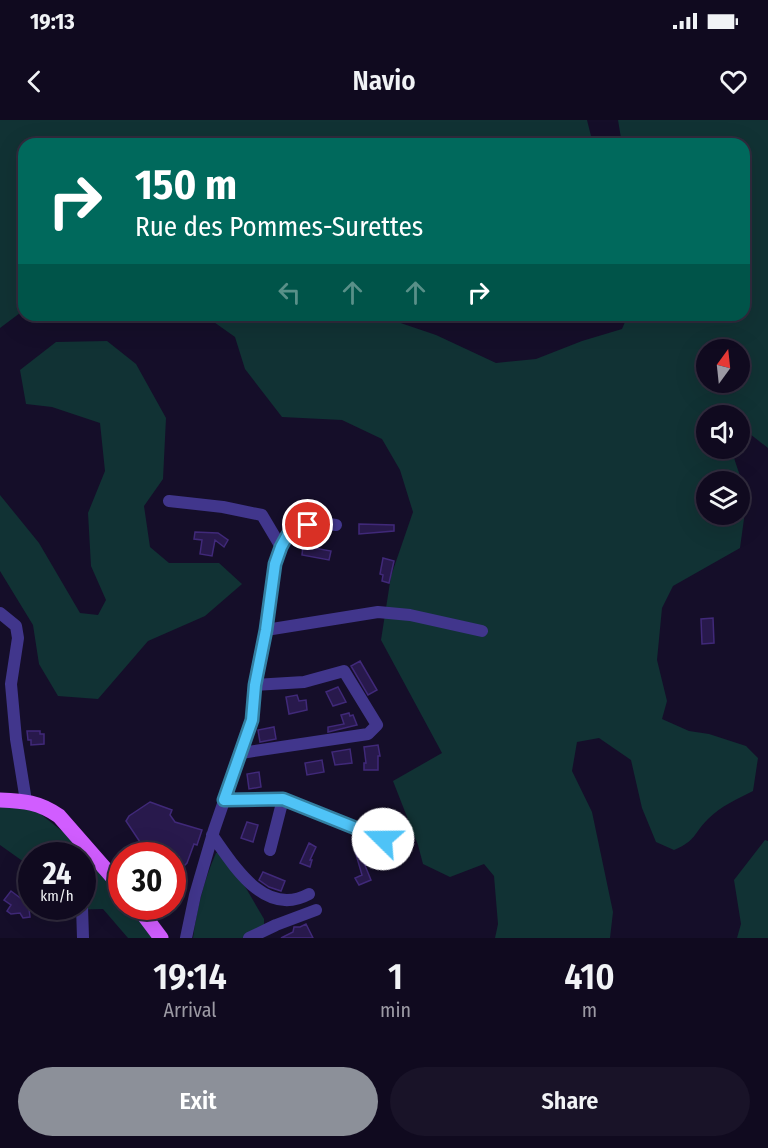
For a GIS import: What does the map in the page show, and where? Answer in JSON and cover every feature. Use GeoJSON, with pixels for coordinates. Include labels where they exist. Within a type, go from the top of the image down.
{"type":"FeatureCollection","features":[{"type":"Feature","properties":{"kind":"main road"},"geometry":{"type":"LineString","coordinates":[[0,800],[27,801],[47,807],[59,816],[77,842]]}},
{"type":"Feature","properties":{"kind":"main road"},"geometry":{"type":"LineString","coordinates":[[96,863],[108,874]]}},
{"type":"Feature","properties":{"kind":"main road"},"geometry":{"type":"LineString","coordinates":[[147,920],[161,938]]}},
{"type":"Feature","properties":{"kind":"street"},"geometry":{"type":"LineString","coordinates":[[169,501],[223,507],[262,515],[281,547]]}},
{"type":"Feature","properties":{"kind":"street"},"geometry":{"type":"LineString","coordinates":[[186,938],[212,835],[252,720],[255,685],[266,630],[275,564],[281,547],[287,536],[308,525],[321,523],[336,525]]}},
{"type":"Feature","properties":{"kind":"street"},"geometry":{"type":"LineString","coordinates":[[266,630],[378,612],[410,615],[482,631]]}},
{"type":"Feature","properties":{"kind":"street"},"geometry":{"type":"LineString","coordinates":[[0,613],[16,626],[18,638],[10,684],[16,739],[27,801]]}},
{"type":"Feature","properties":{"kind":"street"},"geometry":{"type":"LineString","coordinates":[[241,753],[368,734],[377,725],[344,671],[304,682],[255,685]]}},
{"type":"Feature","properties":{"kind":"street"},"geometry":{"type":"LineString","coordinates":[[224,800],[283,799],[383,839]]}},
{"type":"Feature","properties":{"kind":"street"},"geometry":{"type":"LineString","coordinates":[[270,850],[283,799]]}},
{"type":"Feature","properties":{"kind":"street"},"geometry":{"type":"LineString","coordinates":[[212,835],[236,868],[262,894],[292,901],[309,894]]}},
{"type":"Feature","properties":{"kind":"street"},"geometry":{"type":"LineString","coordinates":[[249,938],[316,910]]}},
{"type":"Feature","properties":{"kind":"street"},"geometry":{"type":"LineString","coordinates":[[82,920],[83,938]]}},
{"type":"Feature","properties":{"kind":"green space"},"geometry":{"type":"Polygon","coordinates":[[[0,120],[587,120],[592,138],[18,138],[18,314],[0,328],[0,120]]]}},
{"type":"Feature","properties":{"kind":"green space"},"geometry":{"type":"Polygon","coordinates":[[[618,120],[768,120],[768,448],[750,434],[750,405],[696,405],[696,459],[734,459],[738,471],[696,471],[696,525],[743,525],[740,548],[673,586],[662,608],[657,660],[667,701],[662,719],[689,731],[709,734],[746,746],[758,758],[753,791],[718,810],[691,840],[674,850],[656,842],[642,808],[631,760],[599,738],[577,742],[572,771],[592,812],[613,912],[610,938],[495,938],[498,924],[494,876],[484,864],[450,877],[423,864],[393,781],[442,753],[381,640],[391,576],[413,512],[400,470],[382,439],[342,420],[282,417],[245,369],[235,337],[212,321],[395,321],[436,335],[496,363],[536,359],[582,341],[622,329],[625,321],[750,321],[750,138],[621,138],[618,120]]]}},
{"type":"Feature","properties":{"kind":"green space"},"geometry":{"type":"Polygon","coordinates":[[[107,341],[136,364],[166,418],[163,479],[144,506],[150,547],[169,563],[219,563],[242,584],[205,616],[148,641],[98,699],[58,696],[39,664],[33,625],[0,571],[0,495],[39,543],[80,613],[98,615],[106,600],[91,566],[88,513],[105,471],[100,423],[52,407],[26,404],[20,370],[56,342],[107,341]]]}},
{"type":"Feature","properties":{"kind":"green space"},"geometry":{"type":"Polygon","coordinates":[[[0,803],[38,812],[73,842],[18,842],[18,858],[0,845],[0,803]]]}},
{"type":"Feature","properties":{"kind":"green space"},"geometry":{"type":"Polygon","coordinates":[[[765,840],[768,841],[768,938],[737,938],[741,924],[734,880],[765,840]]]}},
{"type":"Feature","properties":{"kind":"green space"},"geometry":{"type":"Polygon","coordinates":[[[216,853],[226,854],[264,919],[264,925],[247,938],[193,938],[208,873],[216,853]]]}},
{"type":"Feature","properties":{"kind":"green space"},"geometry":{"type":"Polygon","coordinates":[[[96,867],[108,881],[108,915],[103,909],[96,909],[96,867]]]}},
{"type":"Feature","properties":{"kind":"green space"},"geometry":{"type":"Polygon","coordinates":[[[112,920],[141,920],[153,938],[128,938],[112,920]]]}},
{"type":"Feature","properties":{"kind":"building"},"geometry":{"type":"Polygon","coordinates":[[[359,524],[394,525],[394,531],[359,534],[359,524]]]}},
{"type":"Feature","properties":{"kind":"building"},"geometry":{"type":"Polygon","coordinates":[[[195,532],[218,533],[228,540],[224,547],[215,540],[212,556],[200,554],[202,540],[194,539],[195,532]]]}},
{"type":"Feature","properties":{"kind":"building"},"geometry":{"type":"Polygon","coordinates":[[[303,546],[331,551],[329,560],[302,555],[303,546]]]}},
{"type":"Feature","properties":{"kind":"building"},"geometry":{"type":"Polygon","coordinates":[[[383,558],[394,561],[389,583],[382,581],[383,575],[380,574],[383,558]]]}},
{"type":"Feature","properties":{"kind":"building"},"geometry":{"type":"Polygon","coordinates":[[[713,618],[714,643],[702,644],[701,619],[713,618]]]}},
{"type":"Feature","properties":{"kind":"building"},"geometry":{"type":"Polygon","coordinates":[[[360,661],[377,690],[368,695],[351,666],[360,661]]]}},
{"type":"Feature","properties":{"kind":"building"},"geometry":{"type":"Polygon","coordinates":[[[338,687],[346,702],[333,706],[326,692],[338,687]]]}},
{"type":"Feature","properties":{"kind":"building"},"geometry":{"type":"Polygon","coordinates":[[[297,695],[299,701],[306,700],[307,710],[289,714],[286,697],[297,695]]]}},
{"type":"Feature","properties":{"kind":"building"},"geometry":{"type":"Polygon","coordinates":[[[349,713],[350,716],[353,715],[357,725],[328,732],[328,727],[344,724],[341,715],[349,713]]]}},
{"type":"Feature","properties":{"kind":"building"},"geometry":{"type":"Polygon","coordinates":[[[274,727],[276,739],[260,742],[258,730],[274,727]]]}},
{"type":"Feature","properties":{"kind":"building"},"geometry":{"type":"Polygon","coordinates":[[[27,731],[40,731],[40,734],[44,734],[44,744],[31,745],[27,731]]]}},
{"type":"Feature","properties":{"kind":"building"},"geometry":{"type":"Polygon","coordinates":[[[378,745],[380,756],[378,756],[378,770],[364,770],[364,763],[366,763],[364,747],[378,745]]]}},
{"type":"Feature","properties":{"kind":"building"},"geometry":{"type":"Polygon","coordinates":[[[350,749],[352,763],[335,765],[332,752],[350,749]]]}},
{"type":"Feature","properties":{"kind":"building"},"geometry":{"type":"Polygon","coordinates":[[[322,760],[324,772],[307,775],[305,763],[322,760]]]}},
{"type":"Feature","properties":{"kind":"building"},"geometry":{"type":"Polygon","coordinates":[[[259,772],[261,787],[249,789],[247,774],[259,772]]]}},
{"type":"Feature","properties":{"kind":"building"},"geometry":{"type":"Polygon","coordinates":[[[150,802],[172,810],[170,815],[175,822],[202,830],[187,863],[186,842],[140,842],[126,821],[129,816],[150,802]]]}},
{"type":"Feature","properties":{"kind":"building"},"geometry":{"type":"Polygon","coordinates":[[[247,822],[258,825],[253,842],[241,838],[247,822]]]}},
{"type":"Feature","properties":{"kind":"building"},"geometry":{"type":"Polygon","coordinates":[[[309,843],[316,847],[310,860],[312,860],[310,867],[300,863],[309,843]]]}},
{"type":"Feature","properties":{"kind":"building"},"geometry":{"type":"Polygon","coordinates":[[[359,849],[361,855],[379,850],[382,858],[364,863],[371,880],[359,885],[355,878],[362,875],[355,851],[359,849]]]}},
{"type":"Feature","properties":{"kind":"building"},"geometry":{"type":"Polygon","coordinates":[[[263,872],[285,881],[281,891],[259,880],[263,872]]]}},
{"type":"Feature","properties":{"kind":"building"},"geometry":{"type":"Polygon","coordinates":[[[11,891],[18,896],[18,913],[11,914],[7,911],[11,905],[4,900],[11,891]]]}},
{"type":"Feature","properties":{"kind":"building"},"geometry":{"type":"Polygon","coordinates":[[[306,924],[313,938],[281,938],[293,932],[294,927],[306,924]]]}},
{"type":"Feature","properties":{"kind":"route"},"geometry":{"type":"LineString","coordinates":[[308,525],[287,536],[275,564],[266,630],[255,685],[252,720],[224,800],[283,799],[383,839]]}}]}
